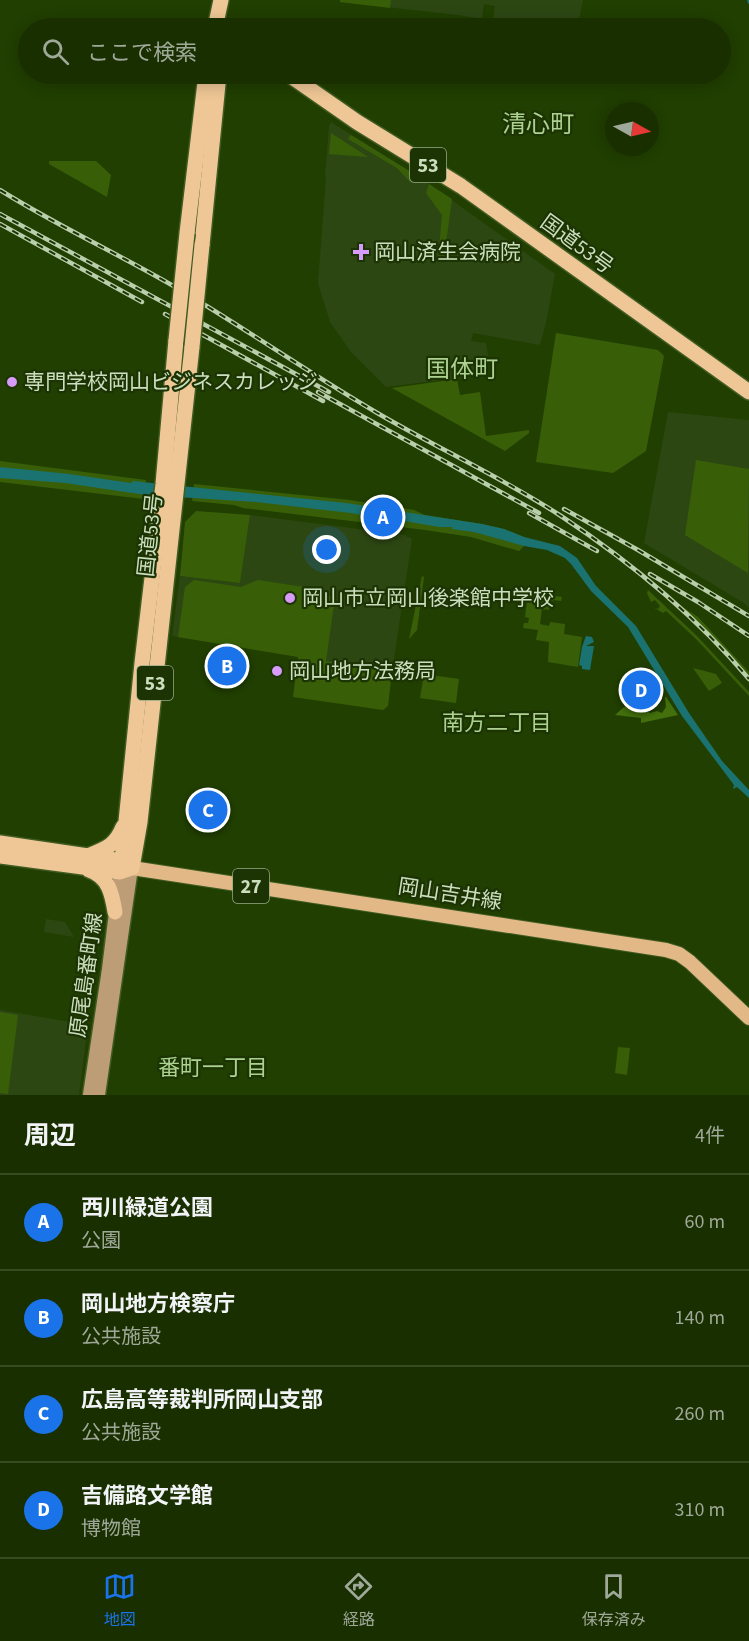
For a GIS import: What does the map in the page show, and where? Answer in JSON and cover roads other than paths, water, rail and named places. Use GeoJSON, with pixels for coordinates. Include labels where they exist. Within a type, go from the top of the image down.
{"type":"FeatureCollection","features":[{"type":"Feature","properties":{"kind":"highway"},"geometry":{"type":"LineString","coordinates":[[219,18],[221,0]]}},
{"type":"Feature","properties":{"kind":"highway","name":"国道53号"},"geometry":{"type":"LineString","coordinates":[[124,867],[140,822],[169,491],[176,340],[205,84]]}},
{"type":"Feature","properties":{"kind":"highway","name":"国道53号"},"geometry":{"type":"LineString","coordinates":[[124,867],[125,821],[169,491],[192,347],[218,84]]}},
{"type":"Feature","properties":{"kind":"highway"},"geometry":{"type":"LineString","coordinates":[[217,111],[222,100],[224,84]]}},
{"type":"Feature","properties":{"kind":"highway","name":"国道53号"},"geometry":{"type":"LineString","coordinates":[[302,84],[357,122],[461,186],[749,392]]}},
{"type":"Feature","properties":{"kind":"highway"},"geometry":{"type":"LineString","coordinates":[[87,862],[116,842],[125,821]]}},
{"type":"Feature","properties":{"kind":"highway"},"geometry":{"type":"LineString","coordinates":[[0,843],[87,862],[107,882],[115,912]]}},
{"type":"Feature","properties":{"kind":"highway"},"geometry":{"type":"LineString","coordinates":[[0,856],[124,867]]}},
{"type":"Feature","properties":{"kind":"main road","name":"原尾島番町線"},"geometry":{"type":"LineString","coordinates":[[89,1095],[115,912],[124,867]]}},
{"type":"Feature","properties":{"kind":"main road","name":"原尾島番町線"},"geometry":{"type":"LineString","coordinates":[[99,1095],[124,867]]}},
{"type":"Feature","properties":{"kind":"main road","name":"岡山吉井線"},"geometry":{"type":"LineString","coordinates":[[124,867],[666,950],[679,954],[690,962],[749,1017]]}},
{"type":"Feature","properties":{"kind":"water"},"geometry":{"type":"Polygon","coordinates":[[[0,467],[131,483],[133,481],[346,503],[482,524],[560,546],[577,558],[596,586],[636,626],[689,713],[722,761],[749,790],[749,798],[737,787],[733,789],[734,785],[682,716],[628,627],[591,591],[565,558],[547,550],[474,532],[452,529],[452,527],[439,527],[382,517],[381,520],[363,518],[362,515],[351,513],[256,502],[146,495],[65,483],[0,478],[0,467]]]}},
{"type":"Feature","properties":{"kind":"water"},"geometry":{"type":"Polygon","coordinates":[[[586,636],[592,637],[594,642],[586,646],[594,646],[590,670],[582,669],[579,665],[586,636]]]}},
{"type":"Feature","properties":{"kind":"railway"},"geometry":{"type":"LineString","coordinates":[[0,190],[182,291],[379,414],[517,489],[561,516],[612,552],[661,591],[707,633],[749,679]]}},
{"type":"Feature","properties":{"kind":"railway"},"geometry":{"type":"LineString","coordinates":[[0,214],[329,392]]}},
{"type":"Feature","properties":{"kind":"railway"},"geometry":{"type":"LineString","coordinates":[[0,224],[142,302]]}},
{"type":"Feature","properties":{"kind":"railway"},"geometry":{"type":"LineString","coordinates":[[165,314],[323,401]]}},
{"type":"Feature","properties":{"kind":"railway"},"geometry":{"type":"LineString","coordinates":[[318,392],[539,513]]}},
{"type":"Feature","properties":{"kind":"railway"},"geometry":{"type":"LineString","coordinates":[[564,509],[749,616]]}},
{"type":"Feature","properties":{"kind":"railway"},"geometry":{"type":"LineString","coordinates":[[529,513],[597,551]]}},
{"type":"Feature","properties":{"kind":"railway"},"geometry":{"type":"LineString","coordinates":[[650,574],[749,636]]}},
{"type":"Feature","properties":{"kind":"place","name":"岡山済生会病院"},"geometry":{"type":"Point","coordinates":[361,252]}},
{"type":"Feature","properties":{"kind":"place","name":"専門学校岡山ビジネスカレッジ"},"geometry":{"type":"Point","coordinates":[12,382]}},
{"type":"Feature","properties":{"kind":"place","name":"西川緑道公園"},"geometry":{"type":"Point","coordinates":[383,517]}},
{"type":"Feature","properties":{"kind":"place","name":"岡山市立岡山後楽館中学校"},"geometry":{"type":"Point","coordinates":[290,598]}},
{"type":"Feature","properties":{"kind":"place","name":"岡山地方検察庁"},"geometry":{"type":"Point","coordinates":[227,666]}},
{"type":"Feature","properties":{"kind":"place","name":"岡山地方法務局"},"geometry":{"type":"Point","coordinates":[277,671]}},
{"type":"Feature","properties":{"kind":"place","name":"吉備路文学館"},"geometry":{"type":"Point","coordinates":[641,690]}},
{"type":"Feature","properties":{"kind":"place","name":"広島高等裁判所岡山支部"},"geometry":{"type":"Point","coordinates":[208,810]}},
{"type":"Feature","properties":{"kind":"district","name":"清心町"},"geometry":{"type":"Point","coordinates":[538,124]}},
{"type":"Feature","properties":{"kind":"district","name":"国体町"},"geometry":{"type":"Point","coordinates":[462,369]}},
{"type":"Feature","properties":{"kind":"district","name":"南方二丁目"},"geometry":{"type":"Point","coordinates":[497,722]}},
{"type":"Feature","properties":{"kind":"district","name":"番町一丁目"},"geometry":{"type":"Point","coordinates":[213,1067]}}]}
